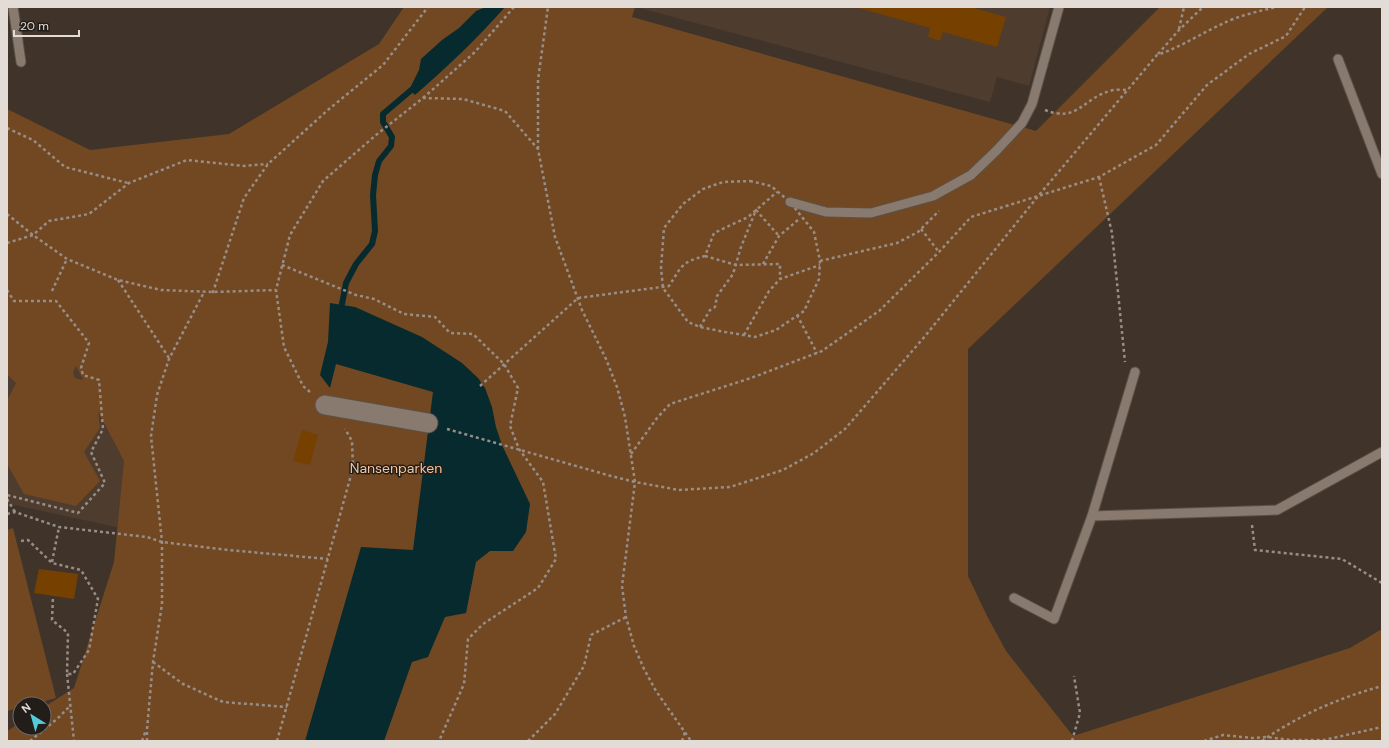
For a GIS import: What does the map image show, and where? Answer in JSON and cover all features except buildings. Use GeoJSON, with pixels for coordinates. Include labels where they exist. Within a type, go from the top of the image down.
{"type":"FeatureCollection","features":[{"type":"Feature","properties":{"kind":"street"},"geometry":{"type":"LineString","coordinates":[[325,405],[428,423]]}},
{"type":"Feature","properties":{"kind":"lane"},"geometry":{"type":"LineString","coordinates":[[13,7],[21,62]]}},
{"type":"Feature","properties":{"kind":"lane"},"geometry":{"type":"LineString","coordinates":[[790,202],[826,212],[871,213],[933,196],[971,175],[1022,123],[1032,104],[1059,7]]}},
{"type":"Feature","properties":{"kind":"lane"},"geometry":{"type":"LineString","coordinates":[[1338,59],[1382,174]]}},
{"type":"Feature","properties":{"kind":"lane"},"geometry":{"type":"LineString","coordinates":[[1014,598],[1054,619],[1092,516],[1135,372]]}},
{"type":"Feature","properties":{"kind":"lane"},"geometry":{"type":"LineString","coordinates":[[1092,516],[1278,510],[1382,452]]}},
{"type":"Feature","properties":{"kind":"path"},"geometry":{"type":"LineString","coordinates":[[214,292],[244,198],[268,164],[329,109],[383,65],[428,7]]}},
{"type":"Feature","properties":{"kind":"path"},"geometry":{"type":"LineString","coordinates":[[277,741],[354,468],[352,441],[340,422],[325,405],[303,386],[284,347],[276,290],[290,235],[323,181],[376,135],[424,98],[475,52],[514,7]]}},
{"type":"Feature","properties":{"kind":"path"},"geometry":{"type":"LineString","coordinates":[[548,7],[538,80],[538,149],[555,237],[578,298],[617,386],[625,417],[636,482],[622,586],[626,617],[634,646],[644,669],[656,691],[691,741]]}},
{"type":"Feature","properties":{"kind":"path"},"geometry":{"type":"LineString","coordinates":[[1179,30],[1184,7]]}},
{"type":"Feature","properties":{"kind":"path"},"geometry":{"type":"LineString","coordinates":[[428,423],[636,482],[679,490],[730,486],[783,470],[814,453],[845,429],[931,328],[1157,55],[1179,30],[1203,7]]}},
{"type":"Feature","properties":{"kind":"path"},"geometry":{"type":"LineString","coordinates":[[1157,55],[1173,50],[1224,23],[1276,7]]}},
{"type":"Feature","properties":{"kind":"path"},"geometry":{"type":"LineString","coordinates":[[631,454],[657,418],[670,404],[751,378],[822,351],[879,311],[972,217],[1098,177],[1156,145],[1207,85],[1249,54],[1286,36],[1305,7]]}},
{"type":"Feature","properties":{"kind":"path"},"geometry":{"type":"LineString","coordinates":[[1032,104],[1054,113],[1070,114],[1110,90],[1128,90]]}},
{"type":"Feature","properties":{"kind":"path"},"geometry":{"type":"LineString","coordinates":[[424,98],[463,99],[504,111],[538,149]]}},
{"type":"Feature","properties":{"kind":"path"},"geometry":{"type":"LineString","coordinates":[[7,128],[33,140],[65,167],[128,183]]}},
{"type":"Feature","properties":{"kind":"path"},"geometry":{"type":"LineString","coordinates":[[7,243],[33,235],[48,221],[90,214],[128,183],[187,160],[244,166],[268,164]]}},
{"type":"Feature","properties":{"kind":"path"},"geometry":{"type":"LineString","coordinates":[[1098,177],[1112,233],[1125,362],[1135,372]]}},
{"type":"Feature","properties":{"kind":"path"},"geometry":{"type":"LineString","coordinates":[[750,181],[771,186],[790,202],[814,232],[820,261],[819,279],[804,311],[776,330],[755,337],[700,327],[688,322],[663,288],[661,261],[664,228],[683,204],[703,189],[724,182],[750,181]]}},
{"type":"Feature","properties":{"kind":"path"},"geometry":{"type":"LineString","coordinates":[[704,256],[714,233],[748,217],[778,191]]}},
{"type":"Feature","properties":{"kind":"path"},"geometry":{"type":"LineString","coordinates":[[756,210],[779,236]]}},
{"type":"Feature","properties":{"kind":"path"},"geometry":{"type":"LineString","coordinates":[[700,327],[710,310],[715,307],[717,296],[733,274],[741,246],[756,210]]}},
{"type":"Feature","properties":{"kind":"path"},"geometry":{"type":"LineString","coordinates":[[820,261],[896,243],[918,232],[940,210]]}},
{"type":"Feature","properties":{"kind":"path"},"geometry":{"type":"LineString","coordinates":[[7,214],[67,259],[118,280],[161,290],[214,292],[276,290]]}},
{"type":"Feature","properties":{"kind":"path"},"geometry":{"type":"LineString","coordinates":[[762,264],[779,236],[802,216]]}},
{"type":"Feature","properties":{"kind":"path"},"geometry":{"type":"LineString","coordinates":[[921,229],[939,252]]}},
{"type":"Feature","properties":{"kind":"path"},"geometry":{"type":"LineString","coordinates":[[480,386],[578,298],[669,286],[682,265],[704,256],[736,265],[780,264],[780,279]]}},
{"type":"Feature","properties":{"kind":"path"},"geometry":{"type":"LineString","coordinates":[[52,291],[67,259]]}},
{"type":"Feature","properties":{"kind":"path"},"geometry":{"type":"LineString","coordinates":[[282,265],[356,295],[374,299],[404,314],[435,317],[450,333],[473,334],[504,364],[518,388],[510,426],[519,449],[543,482],[556,558],[538,588],[483,624],[468,639],[464,684],[439,741]]}},
{"type":"Feature","properties":{"kind":"path"},"geometry":{"type":"LineString","coordinates":[[744,335],[769,291],[780,279],[820,265]]}},
{"type":"Feature","properties":{"kind":"path"},"geometry":{"type":"LineString","coordinates":[[118,280],[169,359]]}},
{"type":"Feature","properties":{"kind":"path"},"geometry":{"type":"LineString","coordinates":[[7,290],[14,301],[56,301],[89,343],[81,368],[83,375],[99,380],[103,428],[91,452],[105,483],[78,513],[7,495]]}},
{"type":"Feature","properties":{"kind":"path"},"geometry":{"type":"LineString","coordinates":[[147,741],[153,662],[162,604],[162,542],[152,436],[158,395],[169,359],[204,292]]}},
{"type":"Feature","properties":{"kind":"path"},"geometry":{"type":"LineString","coordinates":[[797,315],[817,352]]}},
{"type":"Feature","properties":{"kind":"path"},"geometry":{"type":"LineString","coordinates":[[7,499],[15,512]]}},
{"type":"Feature","properties":{"kind":"path"},"geometry":{"type":"LineString","coordinates":[[1251,511],[1255,550],[1342,559],[1382,583]]}},
{"type":"Feature","properties":{"kind":"path"},"geometry":{"type":"LineString","coordinates":[[7,514],[15,512],[59,527],[147,537],[162,542],[228,550],[328,559]]}},
{"type":"Feature","properties":{"kind":"path"},"geometry":{"type":"LineString","coordinates":[[52,563],[59,527]]}},
{"type":"Feature","properties":{"kind":"path"},"geometry":{"type":"LineString","coordinates":[[21,541],[28,540],[52,563],[82,570],[98,599],[89,650],[73,674],[68,674]]}},
{"type":"Feature","properties":{"kind":"path"},"geometry":{"type":"LineString","coordinates":[[53,596],[52,620],[68,632],[68,674],[74,741]]}},
{"type":"Feature","properties":{"kind":"path"},"geometry":{"type":"LineString","coordinates":[[528,741],[555,714],[584,666],[591,635],[626,617]]}},
{"type":"Feature","properties":{"kind":"path"},"geometry":{"type":"LineString","coordinates":[[153,662],[183,684],[223,702],[286,707]]}},
{"type":"Feature","properties":{"kind":"path"},"geometry":{"type":"LineString","coordinates":[[1072,741],[1080,713],[1074,676]]}},
{"type":"Feature","properties":{"kind":"path"},"geometry":{"type":"LineString","coordinates":[[1262,741],[1293,720],[1330,703],[1359,692],[1382,686]]}},
{"type":"Feature","properties":{"kind":"path"},"geometry":{"type":"LineString","coordinates":[[30,741],[57,719],[71,704]]}},
{"type":"Feature","properties":{"kind":"path"},"geometry":{"type":"LineString","coordinates":[[1204,741],[1223,735],[1252,738],[1267,737],[1290,740],[1324,740],[1382,727]]}},
{"type":"Feature","properties":{"kind":"path"},"geometry":{"type":"LineString","coordinates":[[142,741],[147,729]]}},
{"type":"Feature","properties":{"kind":"path"},"geometry":{"type":"LineString","coordinates":[[682,741],[685,732]]}},
{"type":"Feature","properties":{"kind":"shaded area"},"geometry":{"type":"Polygon","coordinates":[[[636,7],[1050,7],[1029,86],[997,77],[990,102],[636,7]]]}},
{"type":"Feature","properties":{"kind":"shaded area"},"geometry":{"type":"Polygon","coordinates":[[[7,270],[143,380],[126,529],[14,505],[7,507],[7,270]]]}},
{"type":"Feature","properties":{"kind":"green space","name":"Nansenparken"},"geometry":{"type":"Polygon","coordinates":[[[404,7],[635,7],[632,17],[1036,131],[1160,7],[1328,7],[968,349],[968,576],[1006,651],[1073,736],[1350,648],[1382,629],[1382,741],[7,741],[7,731],[12,728],[12,736],[52,736],[52,702],[74,688],[114,562],[124,461],[98,411],[100,428],[84,452],[100,481],[76,506],[24,494],[7,464],[7,401],[16,383],[7,374],[7,109],[90,150],[229,134],[379,44],[404,7]],[[76,366],[73,372],[75,378],[83,379],[76,366]]]}},
{"type":"Feature","properties":{"kind":"green space"},"geometry":{"type":"Polygon","coordinates":[[[13,528],[56,698],[52,699],[52,696],[12,696],[12,710],[7,711],[7,530],[13,528]]]}},
{"type":"Feature","properties":{"kind":"water"},"geometry":{"type":"Polygon","coordinates":[[[486,7],[505,7],[462,52],[415,95],[411,91],[411,86],[419,70],[421,59],[442,40],[459,28],[476,11],[486,7]]]}},
{"type":"Feature","properties":{"kind":"water"},"geometry":{"type":"Polygon","coordinates":[[[330,303],[355,307],[422,337],[462,363],[478,378],[485,388],[492,407],[496,427],[502,445],[530,504],[526,532],[513,551],[490,551],[476,562],[466,613],[445,617],[428,657],[412,662],[384,741],[305,741],[361,547],[413,550],[433,392],[336,364],[330,388],[320,375],[328,342],[330,303]]]}},
{"type":"Feature","properties":{"kind":"waterway"},"geometry":{"type":"LineString","coordinates":[[342,304],[346,283],[356,264],[372,244],[375,231],[373,195],[375,175],[379,161],[391,146],[392,137],[383,122],[383,114],[416,86]]}}]}
